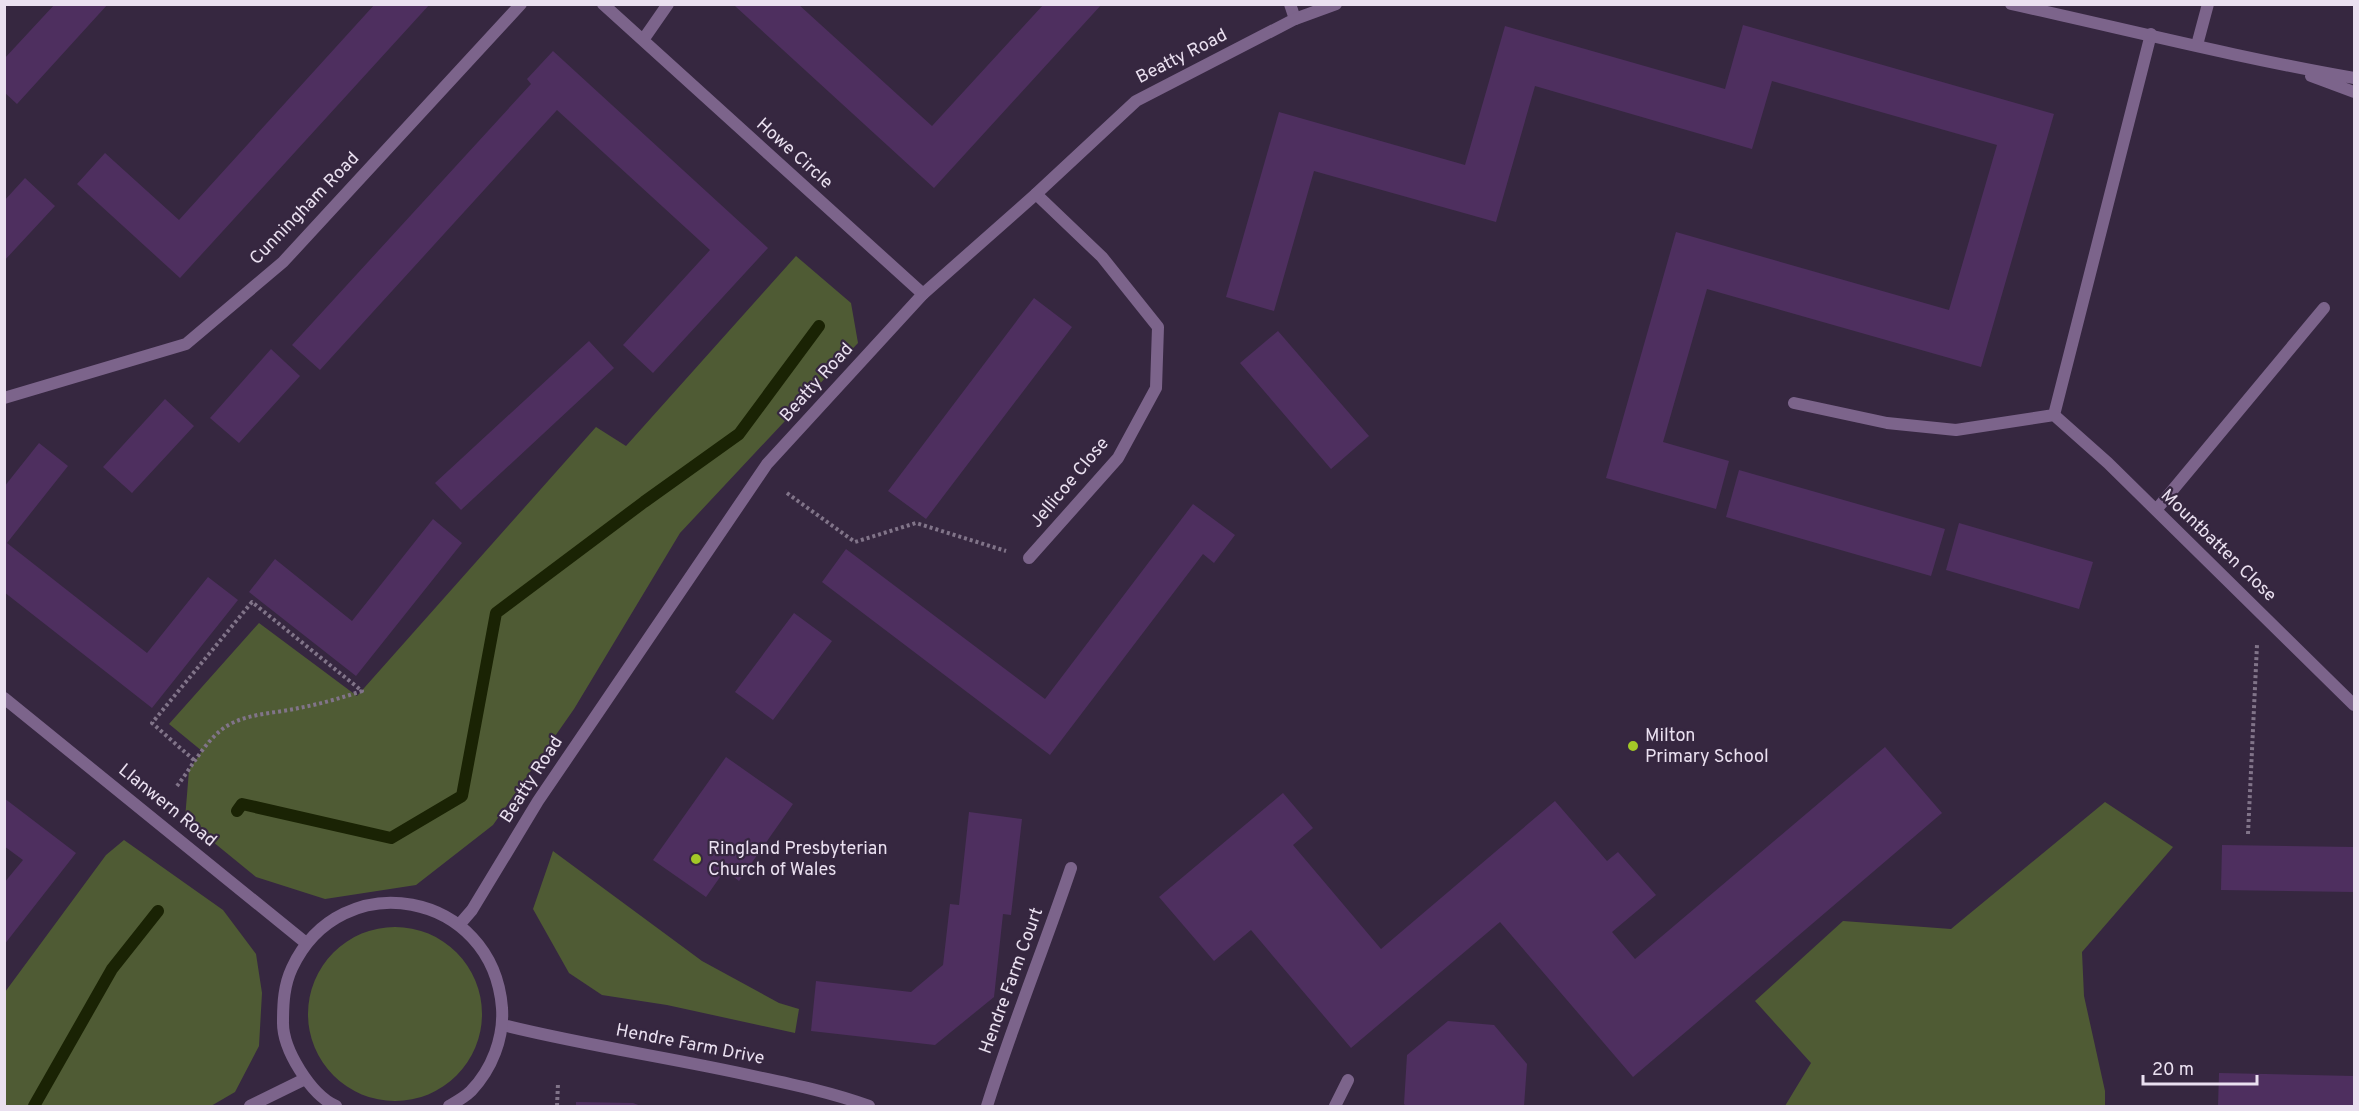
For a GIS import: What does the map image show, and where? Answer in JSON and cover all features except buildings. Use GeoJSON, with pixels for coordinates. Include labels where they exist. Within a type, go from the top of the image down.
{"type":"FeatureCollection","features":[{"type":"Feature","properties":{"kind":"street","name":"Cunningham Road"},"geometry":{"type":"LineString","coordinates":[[4,398],[186,344],[283,262],[521,4]]}},
{"type":"Feature","properties":{"kind":"street","name":"Howe Circle"},"geometry":{"type":"LineString","coordinates":[[603,4],[923,294]]}},
{"type":"Feature","properties":{"kind":"street"},"geometry":{"type":"LineString","coordinates":[[643,40],[668,4]]}},
{"type":"Feature","properties":{"kind":"street"},"geometry":{"type":"LineString","coordinates":[[1290,4],[1295,19]]}},
{"type":"Feature","properties":{"kind":"street","name":"Beatty Road"},"geometry":{"type":"LineString","coordinates":[[459,925],[472,910],[538,801],[767,464],[923,294],[1136,101],[1295,19],[1336,4]]}},
{"type":"Feature","properties":{"kind":"street"},"geometry":{"type":"LineString","coordinates":[[2011,4],[2276,64],[2355,78]]}},
{"type":"Feature","properties":{"kind":"street"},"geometry":{"type":"LineString","coordinates":[[2197,45],[2208,4]]}},
{"type":"Feature","properties":{"kind":"street"},"geometry":{"type":"LineString","coordinates":[[1794,403],[1887,423],[1956,430],[2054,416],[2151,34]]}},
{"type":"Feature","properties":{"kind":"street"},"geometry":{"type":"LineString","coordinates":[[2276,64],[2355,92]]}},
{"type":"Feature","properties":{"kind":"street","name":"Jellicoe Close"},"geometry":{"type":"LineString","coordinates":[[1029,558],[1119,458],[1156,388],[1158,327],[1102,257],[1036,194]]}},
{"type":"Feature","properties":{"kind":"street"},"geometry":{"type":"LineString","coordinates":[[2156,510],[2324,308]]}},
{"type":"Feature","properties":{"kind":"street","name":"Mountbatten Close"},"geometry":{"type":"LineString","coordinates":[[2054,416],[2156,510],[2355,705]]}},
{"type":"Feature","properties":{"kind":"street","name":"Llanwern Road"},"geometry":{"type":"LineString","coordinates":[[4,698],[306,944]]}},
{"type":"Feature","properties":{"kind":"street","name":"Hendre Farm Court"},"geometry":{"type":"LineString","coordinates":[[987,1107],[1007,1041],[1043,953],[1071,868]]}},
{"type":"Feature","properties":{"kind":"street"},"geometry":{"type":"LineString","coordinates":[[336,1107],[305,1079],[290,1054],[283,1026],[283,997],[291,969],[306,944],[327,924],[351,910],[379,903],[407,903],[435,910],[459,925],[485,952],[500,987],[503,1025],[492,1061],[470,1091],[449,1107]]}},
{"type":"Feature","properties":{"kind":"street","name":"Hendre Farm Drive"},"geometry":{"type":"LineString","coordinates":[[503,1025],[714,1067],[834,1094],[869,1107]]}},
{"type":"Feature","properties":{"kind":"street"},"geometry":{"type":"LineString","coordinates":[[250,1107],[305,1079]]}},
{"type":"Feature","properties":{"kind":"street"},"geometry":{"type":"LineString","coordinates":[[1335,1107],[1348,1080]]}},
{"type":"Feature","properties":{"kind":"path"},"geometry":{"type":"LineString","coordinates":[[787,493],[855,542],[916,523],[1029,558]]}},
{"type":"Feature","properties":{"kind":"path"},"geometry":{"type":"LineString","coordinates":[[177,786],[220,730],[240,719],[297,709],[362,691],[252,602],[152,723],[195,761]]}},
{"type":"Feature","properties":{"kind":"path"},"geometry":{"type":"LineString","coordinates":[[2247,834],[2259,611]]}},
{"type":"Feature","properties":{"kind":"path"},"geometry":{"type":"LineString","coordinates":[[557,1107],[558,1084]]}},
{"type":"Feature","properties":{"kind":"green space"},"geometry":{"type":"Polygon","coordinates":[[[796,256],[851,303],[858,343],[680,533],[574,709],[493,825],[416,885],[325,899],[256,877],[185,819],[189,770],[202,751],[169,724],[259,623],[357,696],[596,427],[626,446],[796,256]]]}},
{"type":"Feature","properties":{"kind":"green space"},"geometry":{"type":"Polygon","coordinates":[[[2105,802],[2173,847],[2082,952],[2084,996],[2105,1091],[2105,1106],[1785,1106],[1811,1063],[1755,1001],[1843,921],[1951,929],[2105,802]]]}},
{"type":"Feature","properties":{"kind":"green space"},"geometry":{"type":"Polygon","coordinates":[[[124,840],[223,910],[256,954],[262,993],[259,1046],[235,1092],[211,1106],[5,1106],[5,992],[106,855],[124,840]]]}},
{"type":"Feature","properties":{"kind":"green space"},"geometry":{"type":"Polygon","coordinates":[[[553,851],[702,961],[779,1003],[799,1009],[795,1033],[667,1005],[602,995],[569,973],[533,909],[553,851]]]}},
{"type":"Feature","properties":{"kind":"green space"},"geometry":{"type":"Polygon","coordinates":[[[395,927],[412,928],[428,933],[457,952],[476,981],[481,997],[481,1031],[476,1047],[457,1076],[428,1095],[412,1100],[395,1101],[378,1100],[362,1095],[333,1076],[314,1047],[309,1031],[308,1014],[309,997],[314,981],[333,952],[362,933],[378,928],[395,927]]]}},
{"type":"Feature","properties":{"kind":"waterway"},"geometry":{"type":"LineString","coordinates":[[237,811],[242,804],[391,838],[462,796],[496,613],[739,434],[819,326]]}},
{"type":"Feature","properties":{"kind":"waterway"},"geometry":{"type":"LineString","coordinates":[[34,1106],[112,969],[158,911]]}},
{"type":"Feature","properties":{"kind":"place","name":"Milton Primary School"},"geometry":{"type":"Point","coordinates":[1633,746]}},
{"type":"Feature","properties":{"kind":"place","name":"Ringland Presbyterian Church of Wales"},"geometry":{"type":"Point","coordinates":[696,859]}}]}
